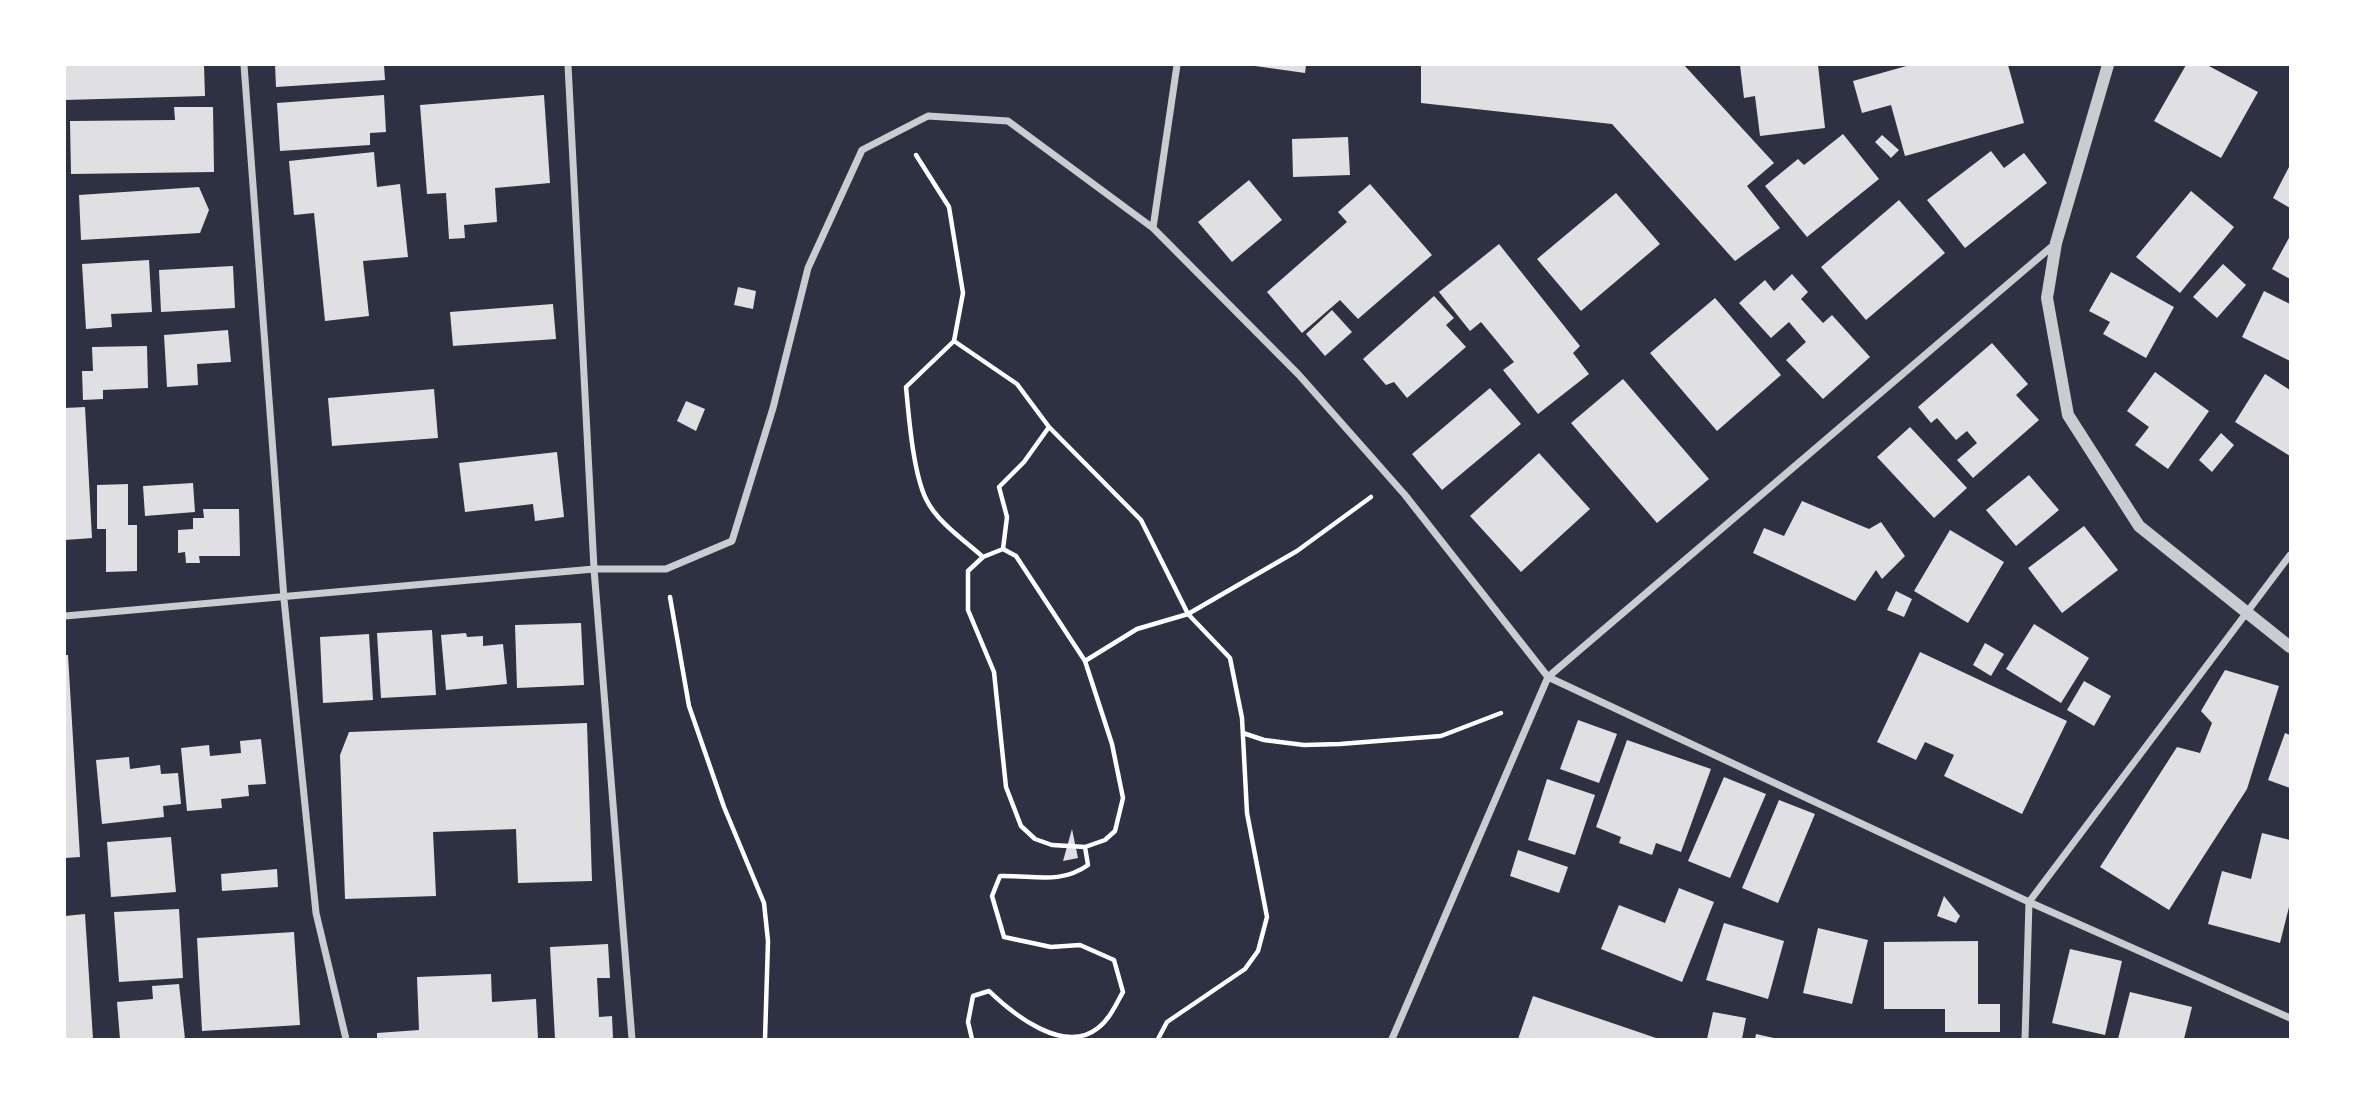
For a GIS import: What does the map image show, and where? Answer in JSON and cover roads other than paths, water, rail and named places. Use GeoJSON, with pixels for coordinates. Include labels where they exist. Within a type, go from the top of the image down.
{"type":"FeatureCollection","features":[{"type":"Feature","properties":{"kind":"street"},"geometry":{"type":"LineString","coordinates":[[244,65],[284,599],[316,913],[346,1039]]}},
{"type":"Feature","properties":{"kind":"street"},"geometry":{"type":"LineString","coordinates":[[568,65],[594,569],[632,1039]]}},
{"type":"Feature","properties":{"kind":"street"},"geometry":{"type":"LineString","coordinates":[[1153,228],[1177,65]]}},
{"type":"Feature","properties":{"kind":"street"},"geometry":{"type":"LineString","coordinates":[[2108,65],[2056,243],[2047,298],[2068,415],[2139,526],[2290,647]]}},
{"type":"Feature","properties":{"kind":"street"},"geometry":{"type":"LineString","coordinates":[[65,616],[284,599],[594,569],[666,569],[732,541],[773,408],[808,268],[862,150],[928,116],[1008,121],[1153,228],[1299,375],[1405,495],[1548,677],[2029,902],[2290,1018]]}},
{"type":"Feature","properties":{"kind":"street"},"geometry":{"type":"LineString","coordinates":[[1392,1039],[1548,677],[2056,243]]}},
{"type":"Feature","properties":{"kind":"street"},"geometry":{"type":"LineString","coordinates":[[2025,1039],[2029,902],[2290,555]]}}]}
